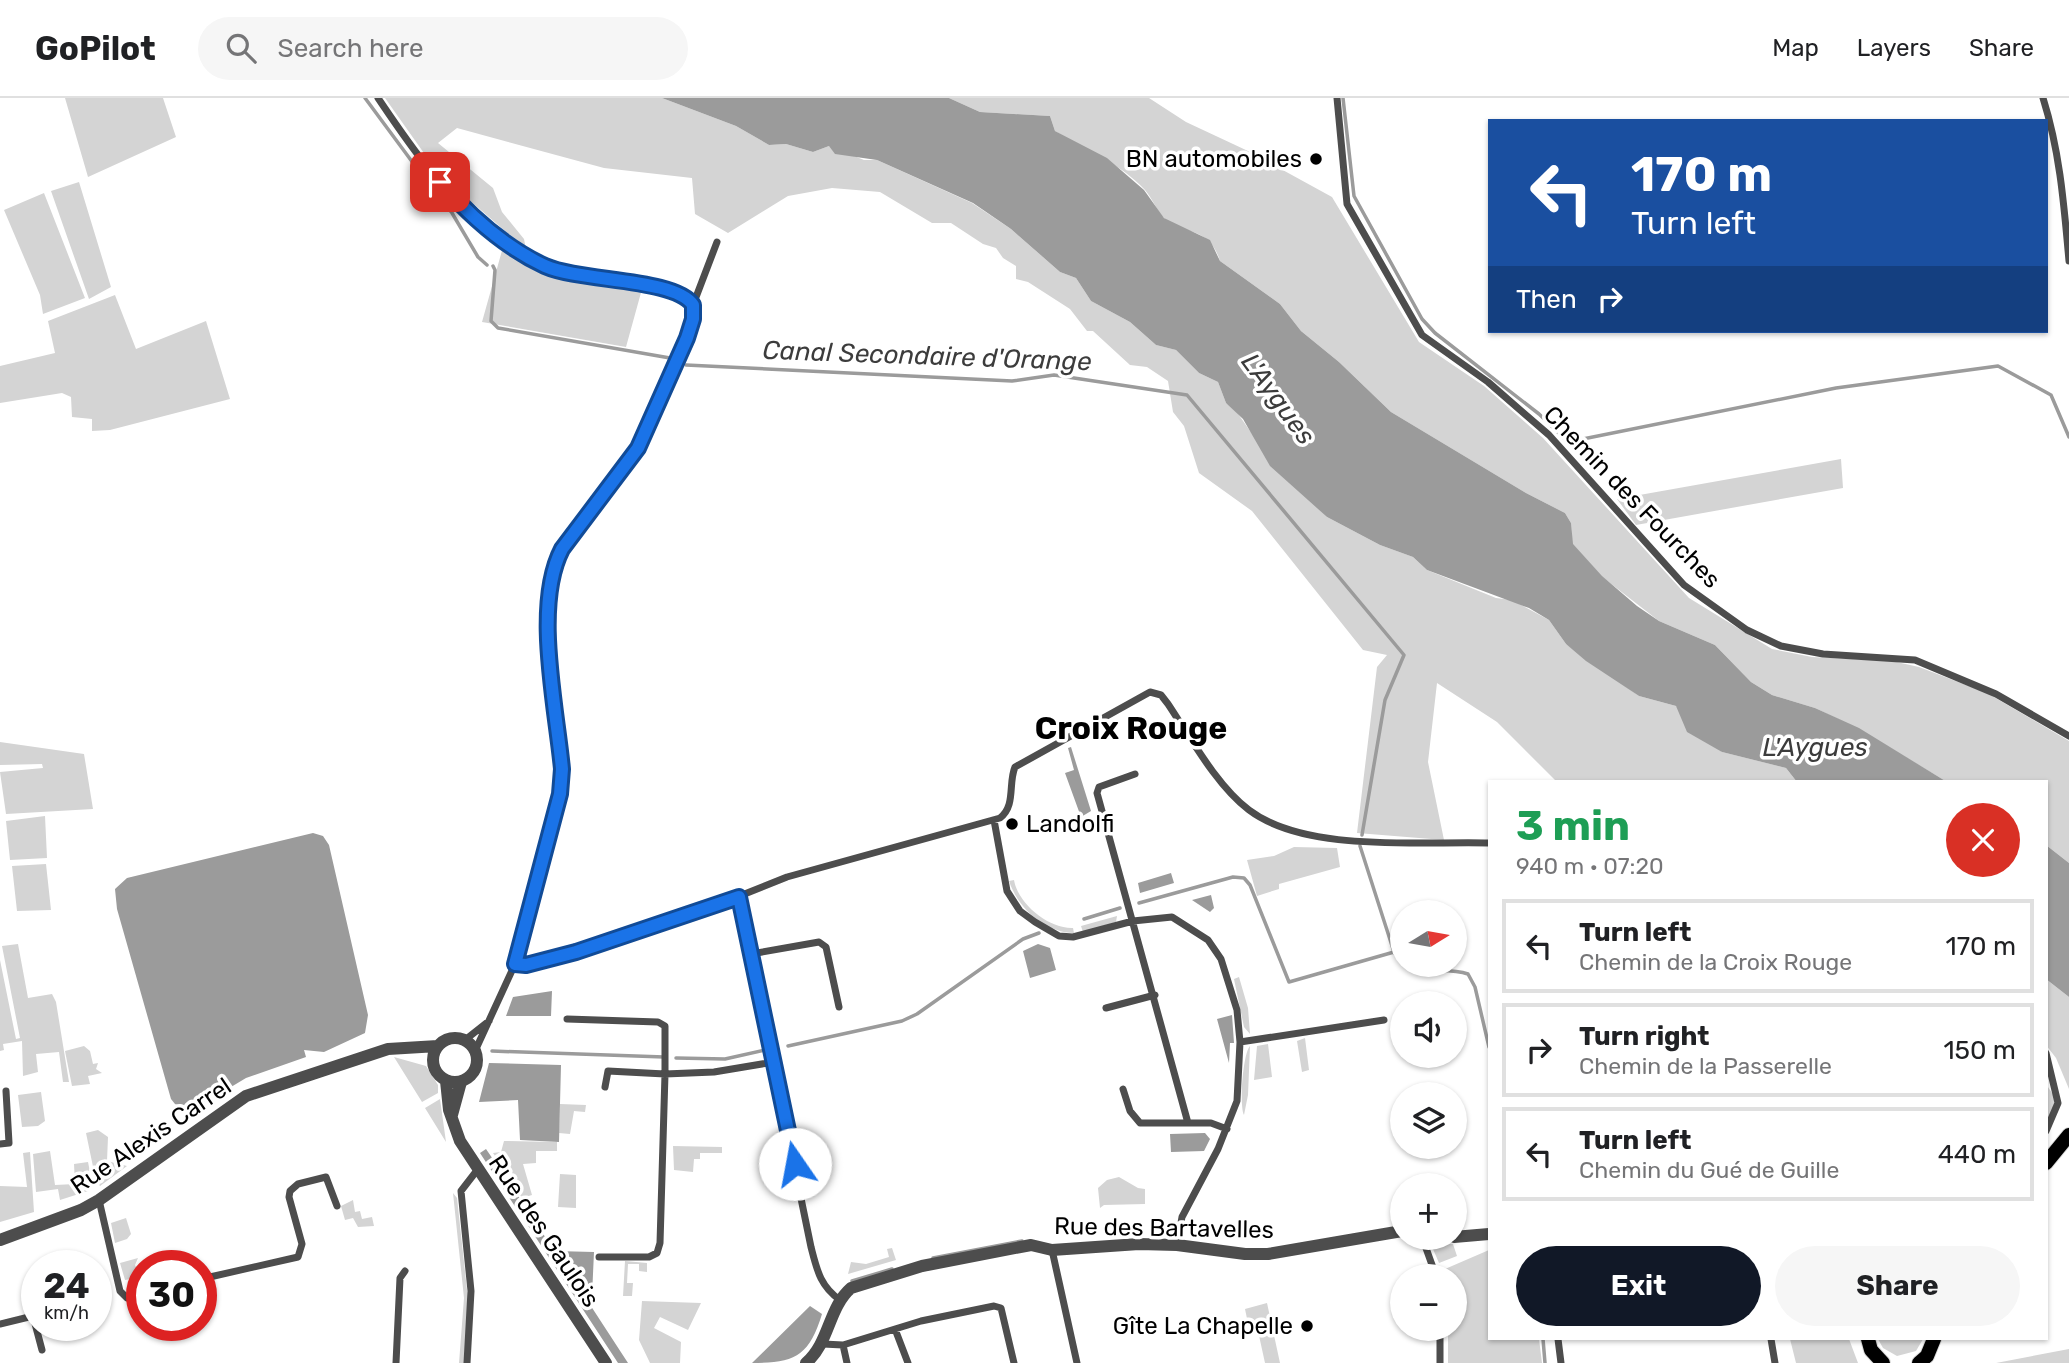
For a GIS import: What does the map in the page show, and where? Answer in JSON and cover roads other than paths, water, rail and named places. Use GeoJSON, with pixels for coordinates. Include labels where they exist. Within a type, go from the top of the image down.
{"type":"FeatureCollection","features":[{"type":"Feature","properties":{"kind":"main road"},"geometry":{"type":"LineString","coordinates":[[2048,1161],[2069,1135]]}},
{"type":"Feature","properties":{"kind":"main road"},"geometry":{"type":"LineString","coordinates":[[1919,1363],[1927,1356],[1934,1340]]}},
{"type":"Feature","properties":{"kind":"main road"},"geometry":{"type":"LineString","coordinates":[[1863,1363],[1870,1344]]}},
{"type":"Feature","properties":{"kind":"main road"},"geometry":{"type":"LineString","coordinates":[[1870,1344],[1883,1363]]}},
{"type":"Feature","properties":{"kind":"street"},"geometry":{"type":"LineString","coordinates":[[377,98],[450,193],[473,216],[522,254],[573,276],[662,287],[683,294],[693,305]]}},
{"type":"Feature","properties":{"kind":"street","name":"Chemin des Fourches"},"geometry":{"type":"LineString","coordinates":[[1337,98],[1347,204],[1422,335],[1488,382],[1549,435],[1684,586],[1747,630],[1781,646],[1823,654],[1915,660],[1996,694],[2069,736]]}},
{"type":"Feature","properties":{"kind":"street"},"geometry":{"type":"LineString","coordinates":[[2043,98],[2054,135],[2063,187],[2069,261]]}},
{"type":"Feature","properties":{"kind":"street"},"geometry":{"type":"LineString","coordinates":[[475,1051],[465,1040],[450,1038],[438,1046],[433,1062],[435,1070],[446,1081],[461,1082],[468,1079],[477,1066],[475,1051],[515,964],[560,794],[562,769],[546,607],[552,567],[562,549],[638,448],[687,338],[693,319],[693,305],[717,242]]}},
{"type":"Feature","properties":{"kind":"street"},"geometry":{"type":"LineString","coordinates":[[515,964],[526,965],[576,952],[739,897],[787,877],[857,855],[993,820],[1008,811],[1015,767],[1097,723],[1140,695],[1155,692],[1168,704],[1211,768],[1249,810],[1291,829],[1357,842],[1488,843]]}},
{"type":"Feature","properties":{"kind":"street"},"geometry":{"type":"LineString","coordinates":[[1135,774],[1099,787],[1097,793],[1155,995],[1188,1123]]}},
{"type":"Feature","properties":{"kind":"street"},"geometry":{"type":"LineString","coordinates":[[993,820],[1007,891],[1020,911],[1035,922],[1059,936],[1073,937],[1133,921],[1172,917],[1208,940],[1221,959],[1237,1010],[1240,1042],[1237,1101],[1227,1129],[1182,1217],[1177,1245]]}},
{"type":"Feature","properties":{"kind":"street"},"geometry":{"type":"LineString","coordinates":[[739,897],[819,1278],[824,1287],[840,1300],[823,1344],[806,1363]]}},
{"type":"Feature","properties":{"kind":"street"},"geometry":{"type":"LineString","coordinates":[[751,954],[819,942],[826,947],[839,1007]]}},
{"type":"Feature","properties":{"kind":"street"},"geometry":{"type":"LineString","coordinates":[[1106,1009],[1155,995]]}},
{"type":"Feature","properties":{"kind":"street"},"geometry":{"type":"LineString","coordinates":[[567,1019],[662,1023],[666,1034],[660,1243],[657,1253],[649,1257],[599,1257]]}},
{"type":"Feature","properties":{"kind":"street"},"geometry":{"type":"LineString","coordinates":[[1240,1042],[1384,1020]]}},
{"type":"Feature","properties":{"kind":"street"},"geometry":{"type":"LineString","coordinates":[[465,1040],[490,1021]]}},
{"type":"Feature","properties":{"kind":"street","name":"Rue Alexis Carrel"},"geometry":{"type":"LineString","coordinates":[[0,1240],[82,1210],[246,1096],[375,1053],[438,1046]]}},
{"type":"Feature","properties":{"kind":"street"},"geometry":{"type":"LineString","coordinates":[[406,1048],[433,1062]]}},
{"type":"Feature","properties":{"kind":"street"},"geometry":{"type":"LineString","coordinates":[[605,1087],[608,1071],[714,1073],[774,1062]]}},
{"type":"Feature","properties":{"kind":"street"},"geometry":{"type":"LineString","coordinates":[[2048,1126],[2058,1103],[2050,1079]]}},
{"type":"Feature","properties":{"kind":"street","name":"Rue des Gaulois"},"geometry":{"type":"LineString","coordinates":[[446,1081],[452,1119],[460,1141],[606,1363]]}},
{"type":"Feature","properties":{"kind":"street"},"geometry":{"type":"LineString","coordinates":[[452,1119],[461,1082]]}},
{"type":"Feature","properties":{"kind":"street"},"geometry":{"type":"LineString","coordinates":[[1123,1088],[1130,1111],[1140,1123],[1211,1123],[1227,1129]]}},
{"type":"Feature","properties":{"kind":"street"},"geometry":{"type":"LineString","coordinates":[[0,1144],[9,1143],[6,1091]]}},
{"type":"Feature","properties":{"kind":"street"},"geometry":{"type":"LineString","coordinates":[[467,1363],[471,1292],[461,1192],[478,1170]]}},
{"type":"Feature","properties":{"kind":"street"},"geometry":{"type":"LineString","coordinates":[[217,1275],[298,1257],[302,1244],[289,1197],[290,1191],[298,1184],[326,1177],[337,1206]]}},
{"type":"Feature","properties":{"kind":"street"},"geometry":{"type":"LineString","coordinates":[[99,1200],[120,1291],[126,1297]]}},
{"type":"Feature","properties":{"kind":"street","name":"Rue des Bartavelles"},"geometry":{"type":"LineString","coordinates":[[840,1300],[859,1284],[944,1261],[1031,1245],[1052,1250],[1139,1244],[1177,1245],[1245,1254],[1268,1254],[1390,1233]]}},
{"type":"Feature","properties":{"kind":"street"},"geometry":{"type":"LineString","coordinates":[[1467,1236],[1488,1234]]}},
{"type":"Feature","properties":{"kind":"street"},"geometry":{"type":"LineString","coordinates":[[1052,1250],[1077,1363]]}},
{"type":"Feature","properties":{"kind":"street"},"geometry":{"type":"LineString","coordinates":[[396,1363],[400,1278],[404,1271]]}},
{"type":"Feature","properties":{"kind":"street"},"geometry":{"type":"LineString","coordinates":[[823,1344],[843,1345],[895,1329],[994,1306],[1001,1308],[1014,1363]]}},
{"type":"Feature","properties":{"kind":"street"},"geometry":{"type":"LineString","coordinates":[[0,1324],[21,1319]]}},
{"type":"Feature","properties":{"kind":"street"},"geometry":{"type":"LineString","coordinates":[[895,1329],[908,1363]]}},
{"type":"Feature","properties":{"kind":"street"},"geometry":{"type":"LineString","coordinates":[[1558,1340],[1561,1363]]}},
{"type":"Feature","properties":{"kind":"street"},"geometry":{"type":"LineString","coordinates":[[1771,1340],[1775,1363]]}},
{"type":"Feature","properties":{"kind":"street"},"geometry":{"type":"LineString","coordinates":[[40,1341],[42,1350]]}},
{"type":"Feature","properties":{"kind":"street"},"geometry":{"type":"LineString","coordinates":[[1440,1341],[1440,1363]]}},
{"type":"Feature","properties":{"kind":"street"},"geometry":{"type":"LineString","coordinates":[[843,1345],[847,1363]]}},
{"type":"Feature","properties":{"kind":"water","name":"L'Aygues"},"geometry":{"type":"Polygon","coordinates":[[[662,98],[949,98],[980,112],[1050,116],[1055,131],[1107,158],[1144,190],[1164,218],[1210,240],[1220,261],[1280,304],[1301,331],[1339,362],[1391,412],[1526,493],[1565,513],[1571,523],[1573,544],[1602,576],[1637,606],[1659,621],[1715,645],[1751,682],[1772,695],[1815,708],[1859,728],[1944,780],[1795,780],[1786,768],[1722,752],[1687,732],[1676,706],[1639,696],[1586,661],[1566,644],[1549,620],[1529,608],[1427,570],[1413,557],[1380,545],[1327,517],[1270,466],[1243,419],[1226,403],[1218,382],[1199,373],[1176,350],[1156,345],[1130,322],[1091,301],[1076,278],[1060,272],[1011,229],[973,203],[877,160],[835,154],[829,146],[813,152],[786,144],[769,145],[736,126],[662,98]]]}},
{"type":"Feature","properties":{"kind":"water"},"geometry":{"type":"Polygon","coordinates":[[[1071,747],[1091,811],[1081,817],[1065,773],[1074,770],[1068,748],[1071,747]]]}},
{"type":"Feature","properties":{"kind":"water"},"geometry":{"type":"Polygon","coordinates":[[[313,833],[323,836],[329,845],[368,1015],[365,1033],[324,1052],[304,1050],[306,1057],[246,1078],[191,1111],[175,1104],[171,1099],[117,909],[115,889],[127,878],[313,833]]]}},
{"type":"Feature","properties":{"kind":"water"},"geometry":{"type":"Polygon","coordinates":[[[2048,847],[2069,863],[2069,997],[2048,981],[2048,847]]]}},
{"type":"Feature","properties":{"kind":"water"},"geometry":{"type":"Polygon","coordinates":[[[1171,873],[1174,883],[1140,893],[1138,883],[1171,873]]]}},
{"type":"Feature","properties":{"kind":"water"},"geometry":{"type":"Polygon","coordinates":[[[1211,895],[1214,908],[1210,912],[1192,900],[1211,895]]]}},
{"type":"Feature","properties":{"kind":"water"},"geometry":{"type":"Polygon","coordinates":[[[1038,944],[1050,948],[1056,970],[1030,978],[1023,951],[1038,944]]]}},
{"type":"Feature","properties":{"kind":"water"},"geometry":{"type":"Polygon","coordinates":[[[552,991],[551,1016],[506,1016],[513,997],[552,991]]]}},
{"type":"Feature","properties":{"kind":"water"},"geometry":{"type":"Polygon","coordinates":[[[1232,1015],[1234,1043],[1230,1043],[1229,1063],[1217,1019],[1232,1015]]]}},
{"type":"Feature","properties":{"kind":"water"},"geometry":{"type":"Polygon","coordinates":[[[489,1063],[561,1065],[559,1142],[520,1140],[518,1100],[479,1102],[489,1063]]]}},
{"type":"Feature","properties":{"kind":"water"},"geometry":{"type":"Polygon","coordinates":[[[1205,1133],[1210,1139],[1204,1151],[1171,1152],[1170,1134],[1205,1133]]]}},
{"type":"Feature","properties":{"kind":"water"},"geometry":{"type":"Polygon","coordinates":[[[486,1149],[523,1203],[516,1208],[480,1153],[486,1149]]]}},
{"type":"Feature","properties":{"kind":"water"},"geometry":{"type":"Polygon","coordinates":[[[532,1218],[555,1251],[594,1252],[592,1296],[585,1297],[628,1363],[618,1363],[525,1221],[532,1218]]]}},
{"type":"Feature","properties":{"kind":"water"},"geometry":{"type":"Polygon","coordinates":[[[810,1306],[822,1314],[811,1340],[798,1355],[779,1361],[752,1363],[810,1306]]]}},
{"type":"Feature","properties":{"kind":"waterway","name":"Canal Secondaire d'Orange"},"geometry":{"type":"LineString","coordinates":[[365,98],[416,167]]}},
{"type":"Feature","properties":{"kind":"waterway"},"geometry":{"type":"LineString","coordinates":[[1343,98],[1354,196],[1422,319],[1435,333],[1539,414],[1568,442],[1836,388],[1998,366],[2051,395],[2069,437]]}},
{"type":"Feature","properties":{"kind":"waterway","name":"Canal Secondaire d'Orange"},"geometry":{"type":"LineString","coordinates":[[427,182],[452,213],[478,257],[487,265]]}},
{"type":"Feature","properties":{"kind":"waterway","name":"Canal Secondaire d'Orange"},"geometry":{"type":"LineString","coordinates":[[493,266],[495,270],[491,321],[498,328],[670,358]]}},
{"type":"Feature","properties":{"kind":"waterway","name":"Canal Secondaire d'Orange"},"geometry":{"type":"LineString","coordinates":[[686,365],[1012,381],[1054,375],[1187,395],[1404,655],[1385,700],[1362,835]]}},
{"type":"Feature","properties":{"kind":"waterway","name":"Canal Secondaire d'Orange"},"geometry":{"type":"LineString","coordinates":[[1360,846],[1390,940]]}},
{"type":"Feature","properties":{"kind":"waterway"},"geometry":{"type":"LineString","coordinates":[[1139,903],[1233,877],[1244,878],[1250,885],[1289,982],[1390,953]]}},
{"type":"Feature","properties":{"kind":"waterway"},"geometry":{"type":"LineString","coordinates":[[1084,919],[1120,908]]}},
{"type":"Feature","properties":{"kind":"waterway"},"geometry":{"type":"LineString","coordinates":[[788,1046],[902,1021],[917,1014],[1023,939],[1039,933]]}},
{"type":"Feature","properties":{"kind":"waterway","name":"Canal Secondaire d'Orange"},"geometry":{"type":"LineString","coordinates":[[1467,974],[1475,987],[1488,1043]]}},
{"type":"Feature","properties":{"kind":"waterway"},"geometry":{"type":"LineString","coordinates":[[676,1058],[725,1059],[765,1050]]}},
{"type":"Feature","properties":{"kind":"waterway"},"geometry":{"type":"LineString","coordinates":[[492,1051],[664,1057]]}},
{"type":"Feature","properties":{"kind":"waterway"},"geometry":{"type":"LineString","coordinates":[[933,1258],[1022,1241]]}},
{"type":"Feature","properties":{"kind":"waterway"},"geometry":{"type":"LineString","coordinates":[[852,1281],[892,1269]]}},
{"type":"Feature","properties":{"kind":"waterway","name":"Canal Secondaire d'Orange"},"geometry":{"type":"LineString","coordinates":[[1543,1340],[1545,1363]]}},
{"type":"Feature","properties":{"kind":"place","name":"BN automobiles"},"geometry":{"type":"Point","coordinates":[1316,159]}},
{"type":"Feature","properties":{"kind":"place","name":"Landolfi"},"geometry":{"type":"Point","coordinates":[1012,824]}},
{"type":"Feature","properties":{"kind":"place","name":"Gîte La Chapelle"},"geometry":{"type":"Point","coordinates":[1307,1326]}},
{"type":"Feature","properties":{"kind":"district","name":"Croix Rouge"},"geometry":{"type":"Point","coordinates":[1131,728]}}]}
